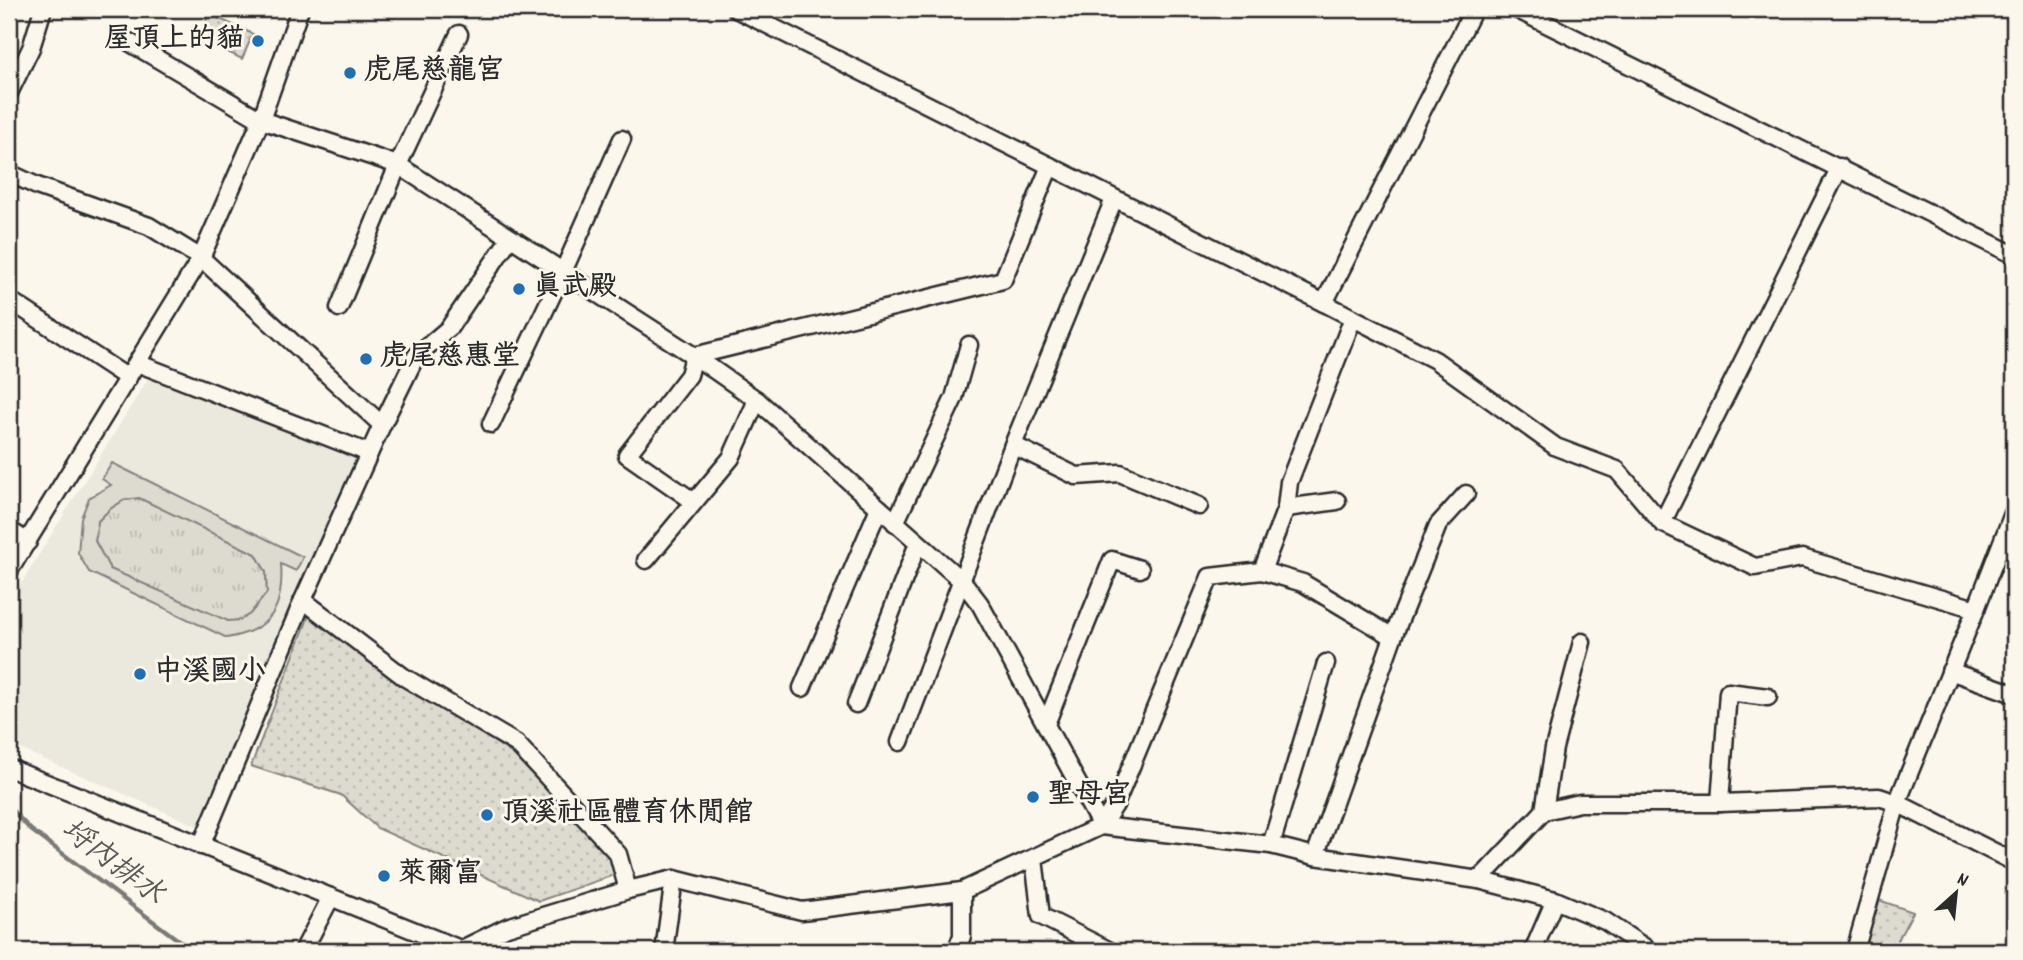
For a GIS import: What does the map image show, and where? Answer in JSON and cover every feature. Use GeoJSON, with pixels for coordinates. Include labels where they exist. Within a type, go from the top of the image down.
{"type":"FeatureCollection","features":[{"type":"Feature","properties":{"kind":"street"},"geometry":{"type":"LineString","coordinates":[[9,93],[31,48],[43,9]]}},
{"type":"Feature","properties":{"kind":"street"},"geometry":{"type":"LineString","coordinates":[[9,571],[201,258],[261,120],[300,9]]}},
{"type":"Feature","properties":{"kind":"street"},"geometry":{"type":"LineString","coordinates":[[736,9],[1435,360],[1556,447],[1617,470],[1662,523],[1755,567],[1801,558],[1976,609]]}},
{"type":"Feature","properties":{"kind":"street"},"geometry":{"type":"LineString","coordinates":[[1324,303],[1474,9]]}},
{"type":"Feature","properties":{"kind":"street"},"geometry":{"type":"LineString","coordinates":[[1516,9],[2014,255]]}},
{"type":"Feature","properties":{"kind":"street"},"geometry":{"type":"LineString","coordinates":[[339,308],[398,166],[459,34]]}},
{"type":"Feature","properties":{"kind":"street"},"geometry":{"type":"LineString","coordinates":[[130,43],[261,120],[398,166],[694,356],[757,400],[963,582],[980,604],[1101,826]]}},
{"type":"Feature","properties":{"kind":"street"},"geometry":{"type":"LineString","coordinates":[[492,424],[564,272],[622,139]]}},
{"type":"Feature","properties":{"kind":"street"},"geometry":{"type":"LineString","coordinates":[[694,356],[1003,280],[1050,166]]}},
{"type":"Feature","properties":{"kind":"street"},"geometry":{"type":"LineString","coordinates":[[1662,523],[1840,167]]}},
{"type":"Feature","properties":{"kind":"street"},"geometry":{"type":"LineString","coordinates":[[9,173],[37,186],[149,226],[201,258],[382,425]]}},
{"type":"Feature","properties":{"kind":"street"},"geometry":{"type":"LineString","coordinates":[[900,742],[1013,445],[1114,198]]}},
{"type":"Feature","properties":{"kind":"street"},"geometry":{"type":"LineString","coordinates":[[201,846],[303,600],[416,356],[449,328],[510,238]]}},
{"type":"Feature","properties":{"kind":"street"},"geometry":{"type":"LineString","coordinates":[[14,303],[128,378]]}},
{"type":"Feature","properties":{"kind":"street"},"geometry":{"type":"LineString","coordinates":[[1262,571],[1286,508],[1289,482],[1353,318]]}},
{"type":"Feature","properties":{"kind":"street"},"geometry":{"type":"LineString","coordinates":[[895,523],[954,398],[969,345]]}},
{"type":"Feature","properties":{"kind":"street"},"geometry":{"type":"LineString","coordinates":[[693,501],[627,455],[689,375],[694,356]]}},
{"type":"Feature","properties":{"kind":"street"},"geometry":{"type":"LineString","coordinates":[[138,363],[369,453]]}},
{"type":"Feature","properties":{"kind":"street"},"geometry":{"type":"LineString","coordinates":[[646,560],[731,458],[757,400]]}},
{"type":"Feature","properties":{"kind":"street"},"geometry":{"type":"LineString","coordinates":[[1013,445],[1076,476],[1120,473],[1199,506]]}},
{"type":"Feature","properties":{"kind":"street"},"geometry":{"type":"LineString","coordinates":[[1315,856],[1393,637],[1438,524],[1466,494]]}},
{"type":"Feature","properties":{"kind":"street"},"geometry":{"type":"LineString","coordinates":[[1286,508],[1337,501]]}},
{"type":"Feature","properties":{"kind":"street"},"geometry":{"type":"LineString","coordinates":[[802,688],[878,508]]}},
{"type":"Feature","properties":{"kind":"street"},"geometry":{"type":"LineString","coordinates":[[1855,951],[1896,803],[2014,511]]}},
{"type":"Feature","properties":{"kind":"street"},"geometry":{"type":"LineString","coordinates":[[9,530],[28,542]]}},
{"type":"Feature","properties":{"kind":"street"},"geometry":{"type":"LineString","coordinates":[[856,704],[918,543]]}},
{"type":"Feature","properties":{"kind":"street"},"geometry":{"type":"LineString","coordinates":[[1046,724],[1112,560],[1140,569]]}},
{"type":"Feature","properties":{"kind":"street"},"geometry":{"type":"LineString","coordinates":[[9,768],[461,950],[507,927],[628,890],[674,879],[802,911],[962,891],[1101,826],[1115,805],[1210,577],[1262,571],[1303,583],[1393,637]]}},
{"type":"Feature","properties":{"kind":"street"},"geometry":{"type":"LineString","coordinates":[[303,600],[404,677],[517,744],[618,854],[628,890]]}},
{"type":"Feature","properties":{"kind":"street"},"geometry":{"type":"LineString","coordinates":[[1544,811],[1554,748],[1582,642]]}},
{"type":"Feature","properties":{"kind":"street"},"geometry":{"type":"LineString","coordinates":[[1271,845],[1326,663]]}},
{"type":"Feature","properties":{"kind":"street"},"geometry":{"type":"LineString","coordinates":[[1950,671],[2014,694]]}},
{"type":"Feature","properties":{"kind":"street"},"geometry":{"type":"LineString","coordinates":[[1720,803],[1728,692],[1768,697]]}},
{"type":"Feature","properties":{"kind":"street"},"geometry":{"type":"LineString","coordinates":[[1479,880],[1544,811],[1580,803],[1720,803],[1879,797],[2013,857]]}},
{"type":"Feature","properties":{"kind":"street"},"geometry":{"type":"LineString","coordinates":[[1101,826],[1271,845],[1315,856],[1479,880],[1555,900],[1605,921],[1650,951]]}},
{"type":"Feature","properties":{"kind":"street"},"geometry":{"type":"LineString","coordinates":[[1034,859],[1041,916],[1110,951]]}},
{"type":"Feature","properties":{"kind":"street"},"geometry":{"type":"LineString","coordinates":[[664,951],[674,879]]}},
{"type":"Feature","properties":{"kind":"street"},"geometry":{"type":"LineString","coordinates":[[956,951],[962,936],[962,891]]}},
{"type":"Feature","properties":{"kind":"street"},"geometry":{"type":"LineString","coordinates":[[303,951],[331,897]]}},
{"type":"Feature","properties":{"kind":"street"},"geometry":{"type":"LineString","coordinates":[[1532,951],[1555,900]]}},
{"type":"Feature","properties":{"kind":"shaded area","name":"中溪國小"},"geometry":{"type":"Polygon","coordinates":[[[148,379],[364,459],[204,829],[9,744],[9,603],[148,379]]]}},
{"type":"Feature","properties":{"kind":"green space"},"geometry":{"type":"Polygon","coordinates":[[[209,14],[253,34],[242,59],[198,38],[209,14]]]}},
{"type":"Feature","properties":{"kind":"green space"},"geometry":{"type":"Polygon","coordinates":[[[112,463],[303,557],[296,571],[281,564],[280,593],[272,614],[255,629],[227,638],[89,572],[78,553],[81,518],[89,498],[111,485],[102,479],[112,463]],[[139,498],[124,500],[110,509],[98,521],[95,541],[110,569],[228,621],[240,620],[250,614],[267,593],[266,572],[256,554],[139,498]]]}},
{"type":"Feature","properties":{"kind":"green space"},"geometry":{"type":"Polygon","coordinates":[[[140,498],[256,554],[266,572],[267,593],[250,614],[240,620],[228,622],[110,569],[95,541],[98,521],[124,500],[140,498]]]}},
{"type":"Feature","properties":{"kind":"green space"},"geometry":{"type":"Polygon","coordinates":[[[310,613],[399,678],[514,755],[607,850],[617,874],[539,901],[377,828],[341,795],[251,766],[310,613]]]}},
{"type":"Feature","properties":{"kind":"green space"},"geometry":{"type":"Polygon","coordinates":[[[1876,899],[1913,912],[1892,951],[1861,951],[1876,899]]]}},
{"type":"Feature","properties":{"kind":"waterway","name":"埒內排水"},"geometry":{"type":"LineString","coordinates":[[9,807],[31,830],[193,951]]}},
{"type":"Feature","properties":{"kind":"place","name":"屋頂上的貓"},"geometry":{"type":"Point","coordinates":[258,41]}},
{"type":"Feature","properties":{"kind":"place","name":"虎尾慈龍宮"},"geometry":{"type":"Point","coordinates":[350,73]}},
{"type":"Feature","properties":{"kind":"place","name":"真武殿"},"geometry":{"type":"Point","coordinates":[519,289]}},
{"type":"Feature","properties":{"kind":"place","name":"虎尾慈惠堂"},"geometry":{"type":"Point","coordinates":[366,359]}},
{"type":"Feature","properties":{"kind":"place","name":"中溪國小"},"geometry":{"type":"Point","coordinates":[140,674]}},
{"type":"Feature","properties":{"kind":"place","name":"聖母宮"},"geometry":{"type":"Point","coordinates":[1033,797]}},
{"type":"Feature","properties":{"kind":"place","name":"頂溪社區體育休閒館"},"geometry":{"type":"Point","coordinates":[487,815]}},
{"type":"Feature","properties":{"kind":"place","name":"萊爾富"},"geometry":{"type":"Point","coordinates":[384,876]}}]}
